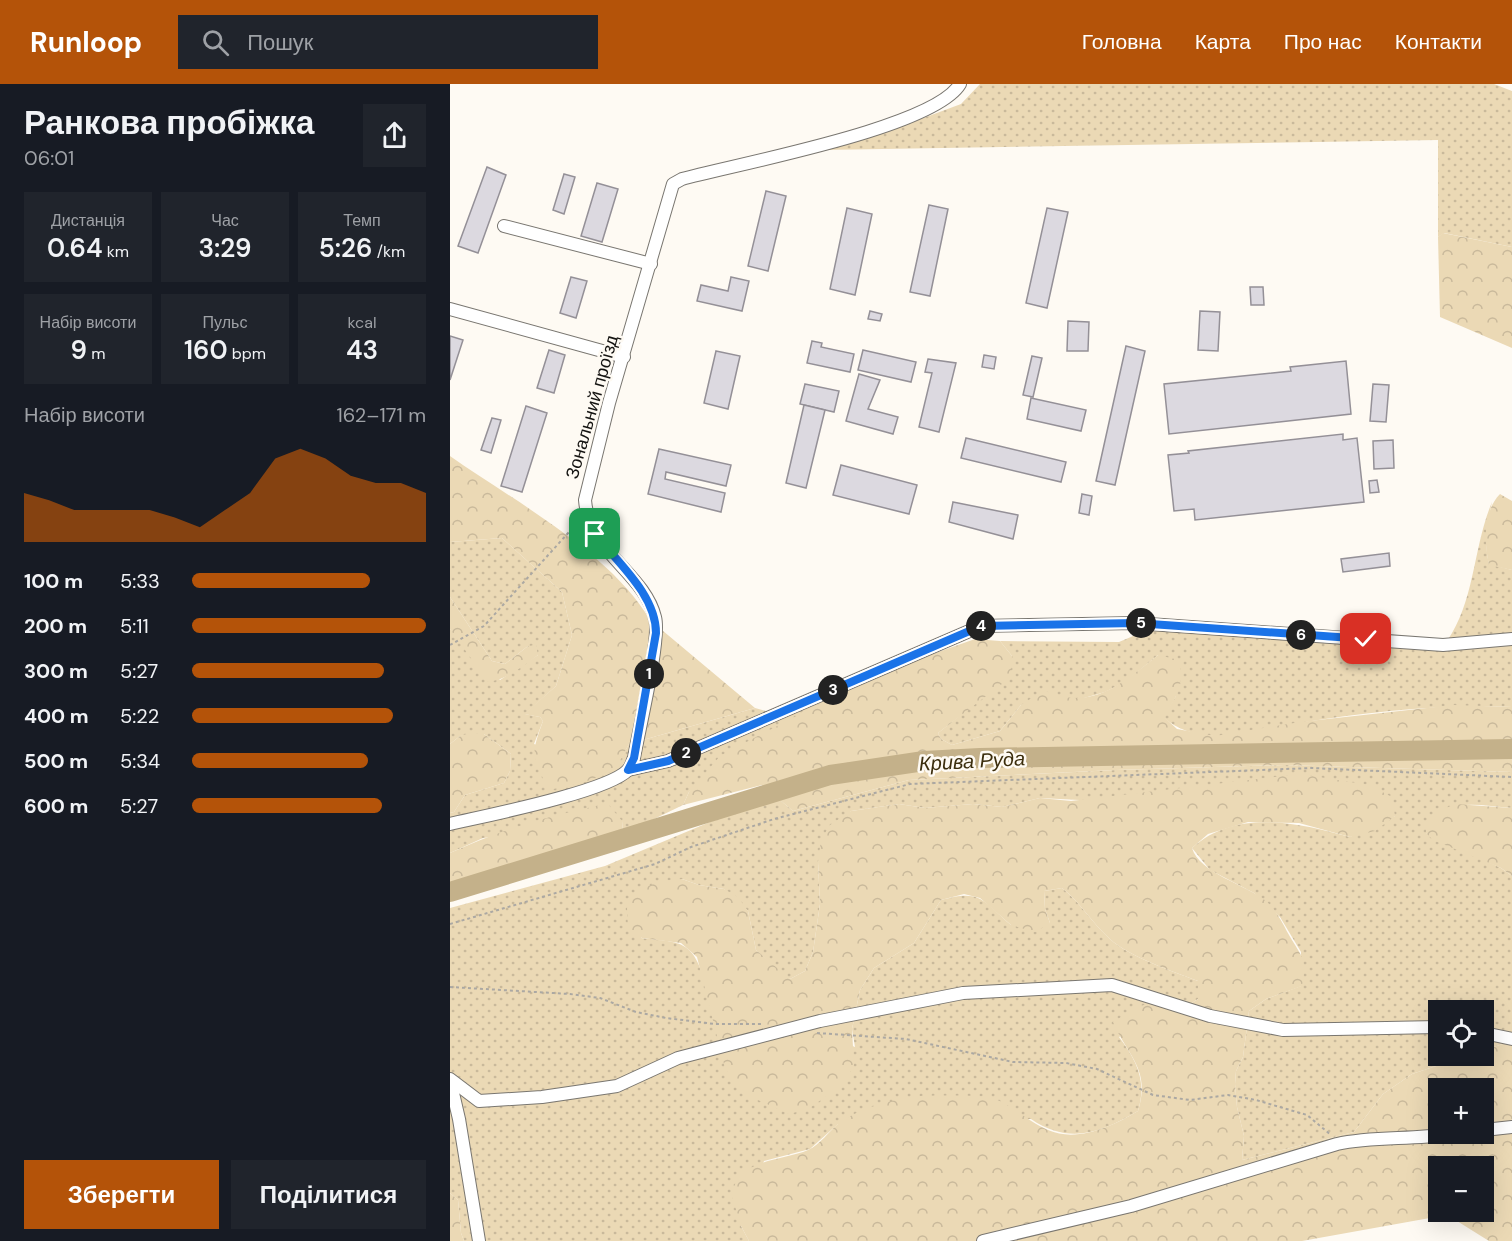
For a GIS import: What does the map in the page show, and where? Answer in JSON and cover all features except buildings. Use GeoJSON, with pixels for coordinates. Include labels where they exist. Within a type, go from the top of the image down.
{"type":"FeatureCollection","features":[{"type":"Feature","properties":{"kind":"street","name":"Зональний проїзд"},"geometry":{"type":"LineString","coordinates":[[586,513],[586,491],[673,184],[682,179],[850,137],[890,124],[940,103],[958,87]]}},
{"type":"Feature","properties":{"kind":"street"},"geometry":{"type":"LineString","coordinates":[[504,226],[651,264]]}},
{"type":"Feature","properties":{"kind":"street"},"geometry":{"type":"LineString","coordinates":[[450,297],[454,310],[624,357]]}},
{"type":"Feature","properties":{"kind":"street"},"geometry":{"type":"LineString","coordinates":[[586,513],[595,534],[645,597],[656,619],[656,633],[634,758],[628,770]]}},
{"type":"Feature","properties":{"kind":"street"},"geometry":{"type":"LineString","coordinates":[[450,824],[553,799],[611,780],[628,770],[668,761],[981,626],[1136,623],[1443,645],[1512,639]]}},
{"type":"Feature","properties":{"kind":"street"},"geometry":{"type":"LineString","coordinates":[[450,1079],[479,1101],[564,1094],[617,1086],[678,1058],[820,1021],[963,993],[1112,986],[1210,1016],[1283,1030],[1428,1028]]}},
{"type":"Feature","properties":{"kind":"street"},"geometry":{"type":"LineString","coordinates":[[1494,1035],[1512,1039]]}},
{"type":"Feature","properties":{"kind":"street"},"geometry":{"type":"LineString","coordinates":[[450,1079],[459,1119],[479,1241]]}},
{"type":"Feature","properties":{"kind":"street"},"geometry":{"type":"LineString","coordinates":[[1494,1129],[1512,1127]]}},
{"type":"Feature","properties":{"kind":"street"},"geometry":{"type":"LineString","coordinates":[[983,1241],[1131,1206],[1337,1144],[1361,1139],[1428,1138]]}},
{"type":"Feature","properties":{"kind":"path"},"geometry":{"type":"LineString","coordinates":[[450,645],[484,626],[586,513]]}},
{"type":"Feature","properties":{"kind":"path"},"geometry":{"type":"LineString","coordinates":[[450,924],[655,864],[691,847],[774,819],[910,784],[1311,768],[1512,777]]}},
{"type":"Feature","properties":{"kind":"path"},"geometry":{"type":"LineString","coordinates":[[450,987],[570,994],[600,998],[636,1012],[666,1018],[716,1024],[739,1022],[763,1024]]}},
{"type":"Feature","properties":{"kind":"path"},"geometry":{"type":"LineString","coordinates":[[811,1032],[829,1036],[906,1040],[1013,1062],[1066,1063],[1097,1069],[1125,1084],[1162,1096],[1190,1100],[1228,1095],[1256,1100],[1307,1115],[1328,1131],[1337,1144]]}},
{"type":"Feature","properties":{"kind":"green space"},"geometry":{"type":"Polygon","coordinates":[[[980,84],[1494,84],[1512,91],[1512,247],[1444,233],[1438,237],[1438,140],[822,150],[894,129],[961,104],[980,84]]]}},
{"type":"Feature","properties":{"kind":"green space"},"geometry":{"type":"Polygon","coordinates":[[[1443,233],[1512,247],[1512,348],[1440,317],[1438,237],[1443,233]]]}},
{"type":"Feature","properties":{"kind":"green space"},"geometry":{"type":"Polygon","coordinates":[[[450,456],[531,510],[586,551],[611,572],[633,596],[650,620],[755,708],[629,744],[615,770],[585,782],[549,790],[535,756],[536,742],[543,721],[540,717],[524,714],[556,686],[572,635],[562,592],[502,538],[450,542],[450,456]]]}},
{"type":"Feature","properties":{"kind":"green space"},"geometry":{"type":"Polygon","coordinates":[[[1500,494],[1512,501],[1512,570],[1489,565],[1487,556],[1488,518],[1494,501],[1500,494]]]}},
{"type":"Feature","properties":{"kind":"green space"},"geometry":{"type":"Polygon","coordinates":[[[1492,502],[1487,533],[1489,564],[1512,570],[1512,707],[1459,707],[1379,712],[1234,735],[1192,733],[1163,717],[1176,696],[1158,655],[1125,682],[1105,692],[1077,700],[1061,698],[1021,705],[1000,731],[952,745],[941,739],[938,733],[968,709],[1012,656],[1000,641],[1119,642],[1145,631],[1146,617],[1432,643],[1447,641],[1469,591],[1481,537],[1492,502]]]}},
{"type":"Feature","properties":{"kind":"green space"},"geometry":{"type":"Polygon","coordinates":[[[502,538],[562,592],[572,635],[556,686],[525,714],[540,717],[543,721],[534,744],[614,770],[629,744],[755,708],[781,715],[876,674],[689,792],[683,805],[623,834],[622,821],[483,838],[450,853],[450,813],[454,812],[465,795],[504,783],[510,771],[511,754],[484,734],[460,736],[450,744],[450,629],[500,680],[538,655],[528,646],[505,664],[492,661],[450,597],[450,542],[502,538]]]}},
{"type":"Feature","properties":{"kind":"green space"},"geometry":{"type":"Polygon","coordinates":[[[450,597],[492,661],[505,664],[528,646],[536,645],[538,655],[508,675],[488,682],[450,629],[450,597]]]}},
{"type":"Feature","properties":{"kind":"green space"},"geometry":{"type":"Polygon","coordinates":[[[975,639],[1000,641],[1012,656],[1011,677],[938,733],[941,739],[952,745],[1000,731],[1021,705],[1044,690],[1061,696],[1077,698],[1105,692],[1132,676],[1158,655],[1179,660],[1181,677],[1179,690],[1164,717],[1177,729],[1215,736],[1300,722],[1454,705],[1512,707],[1512,772],[1284,765],[1116,770],[909,780],[793,811],[762,785],[683,805],[689,792],[720,756],[876,674],[975,639]]]}},
{"type":"Feature","properties":{"kind":"green space"},"geometry":{"type":"Polygon","coordinates":[[[470,733],[484,734],[511,754],[510,771],[504,783],[465,795],[454,812],[450,813],[450,744],[460,736],[470,733]]]}},
{"type":"Feature","properties":{"kind":"green space"},"geometry":{"type":"Polygon","coordinates":[[[1284,765],[1512,772],[1512,808],[1456,806],[1446,809],[1426,823],[1426,833],[1501,868],[1512,876],[1512,1041],[1494,1047],[1494,1000],[1428,1000],[1428,1066],[1436,1066],[1412,1074],[1383,1094],[1354,1132],[1242,1160],[1244,1136],[1237,1107],[1235,1084],[1236,1071],[1243,1057],[1249,1011],[1266,999],[1301,986],[1301,952],[1280,917],[1254,893],[1210,870],[1192,848],[1209,835],[1228,827],[1248,823],[1289,824],[1350,837],[1395,816],[1040,798],[1002,807],[973,804],[925,808],[899,804],[851,811],[818,862],[820,904],[813,952],[805,971],[790,979],[785,977],[756,950],[748,911],[724,889],[699,885],[682,879],[641,938],[667,941],[684,946],[696,959],[706,984],[855,1047],[852,1029],[860,990],[874,968],[914,943],[941,900],[973,896],[987,903],[1011,925],[1050,923],[1045,909],[1044,891],[1062,888],[1118,945],[1152,963],[1198,981],[1198,999],[1184,1008],[1119,1037],[1131,1054],[1139,1072],[1141,1100],[1138,1111],[1098,1130],[1072,1134],[1045,1127],[1031,1119],[838,1124],[810,1149],[764,1161],[741,1226],[749,1241],[464,1241],[461,1233],[458,1200],[450,1193],[450,908],[605,866],[729,814],[780,800],[793,811],[909,780],[1284,765]]]}},
{"type":"Feature","properties":{"kind":"green space"},"geometry":{"type":"Polygon","coordinates":[[[1300,774],[1369,785],[1392,797],[1395,816],[1375,831],[1350,837],[1299,823],[1248,822],[1208,834],[1192,848],[1196,857],[1213,872],[1258,895],[1270,905],[1297,948],[1304,964],[1302,986],[1266,999],[1249,1011],[1243,1057],[1236,1071],[1235,1084],[1237,1107],[1244,1136],[1242,1160],[1354,1132],[1383,1094],[1412,1074],[1436,1066],[1494,1066],[1494,1047],[1512,1041],[1512,1241],[1489,1241],[1459,1222],[1494,1222],[1494,1156],[1428,1156],[1428,1218],[1302,1241],[749,1241],[741,1226],[732,1196],[735,1184],[742,1174],[762,1163],[812,1148],[839,1123],[874,1106],[917,1096],[987,1097],[1000,1101],[1048,1130],[1071,1135],[1106,1127],[1138,1111],[1142,1084],[1140,1074],[1113,1022],[1147,1004],[1163,1003],[1184,1008],[1198,999],[1198,981],[1152,963],[1118,945],[1062,888],[1044,891],[1045,909],[1050,923],[1035,932],[1011,925],[980,898],[964,894],[941,900],[914,943],[874,968],[860,990],[852,1029],[854,1065],[844,1084],[808,1109],[789,1114],[749,1096],[737,1086],[725,1068],[697,957],[681,943],[642,938],[628,928],[627,908],[638,890],[661,881],[682,879],[699,885],[724,889],[738,897],[748,911],[756,950],[790,979],[805,971],[813,952],[820,904],[818,862],[821,840],[830,825],[851,811],[899,804],[925,808],[973,804],[1002,807],[1040,798],[1071,801],[1300,774]]]}},
{"type":"Feature","properties":{"kind":"green space"},"geometry":{"type":"Polygon","coordinates":[[[608,804],[622,821],[623,834],[450,885],[450,853],[528,824],[608,804]]]}},
{"type":"Feature","properties":{"kind":"green space"},"geometry":{"type":"Polygon","coordinates":[[[1455,804],[1512,808],[1512,876],[1501,868],[1433,840],[1426,833],[1426,822],[1435,813],[1455,804]]]}},
{"type":"Feature","properties":{"kind":"green space"},"geometry":{"type":"Polygon","coordinates":[[[450,1193],[458,1200],[461,1233],[464,1241],[450,1241],[450,1193]]]}},
{"type":"Feature","properties":{"kind":"waterway","name":"Крива Руда"},"geometry":{"type":"LineString","coordinates":[[450,892],[830,775],[924,761],[980,758],[1512,749]]}},
{"type":"Feature","properties":{"kind":"route"},"geometry":{"type":"LineString","coordinates":[[595,534],[645,597],[656,619],[656,633],[634,758],[628,770],[668,761],[981,626],[1136,623],[1366,639]]}}]}
